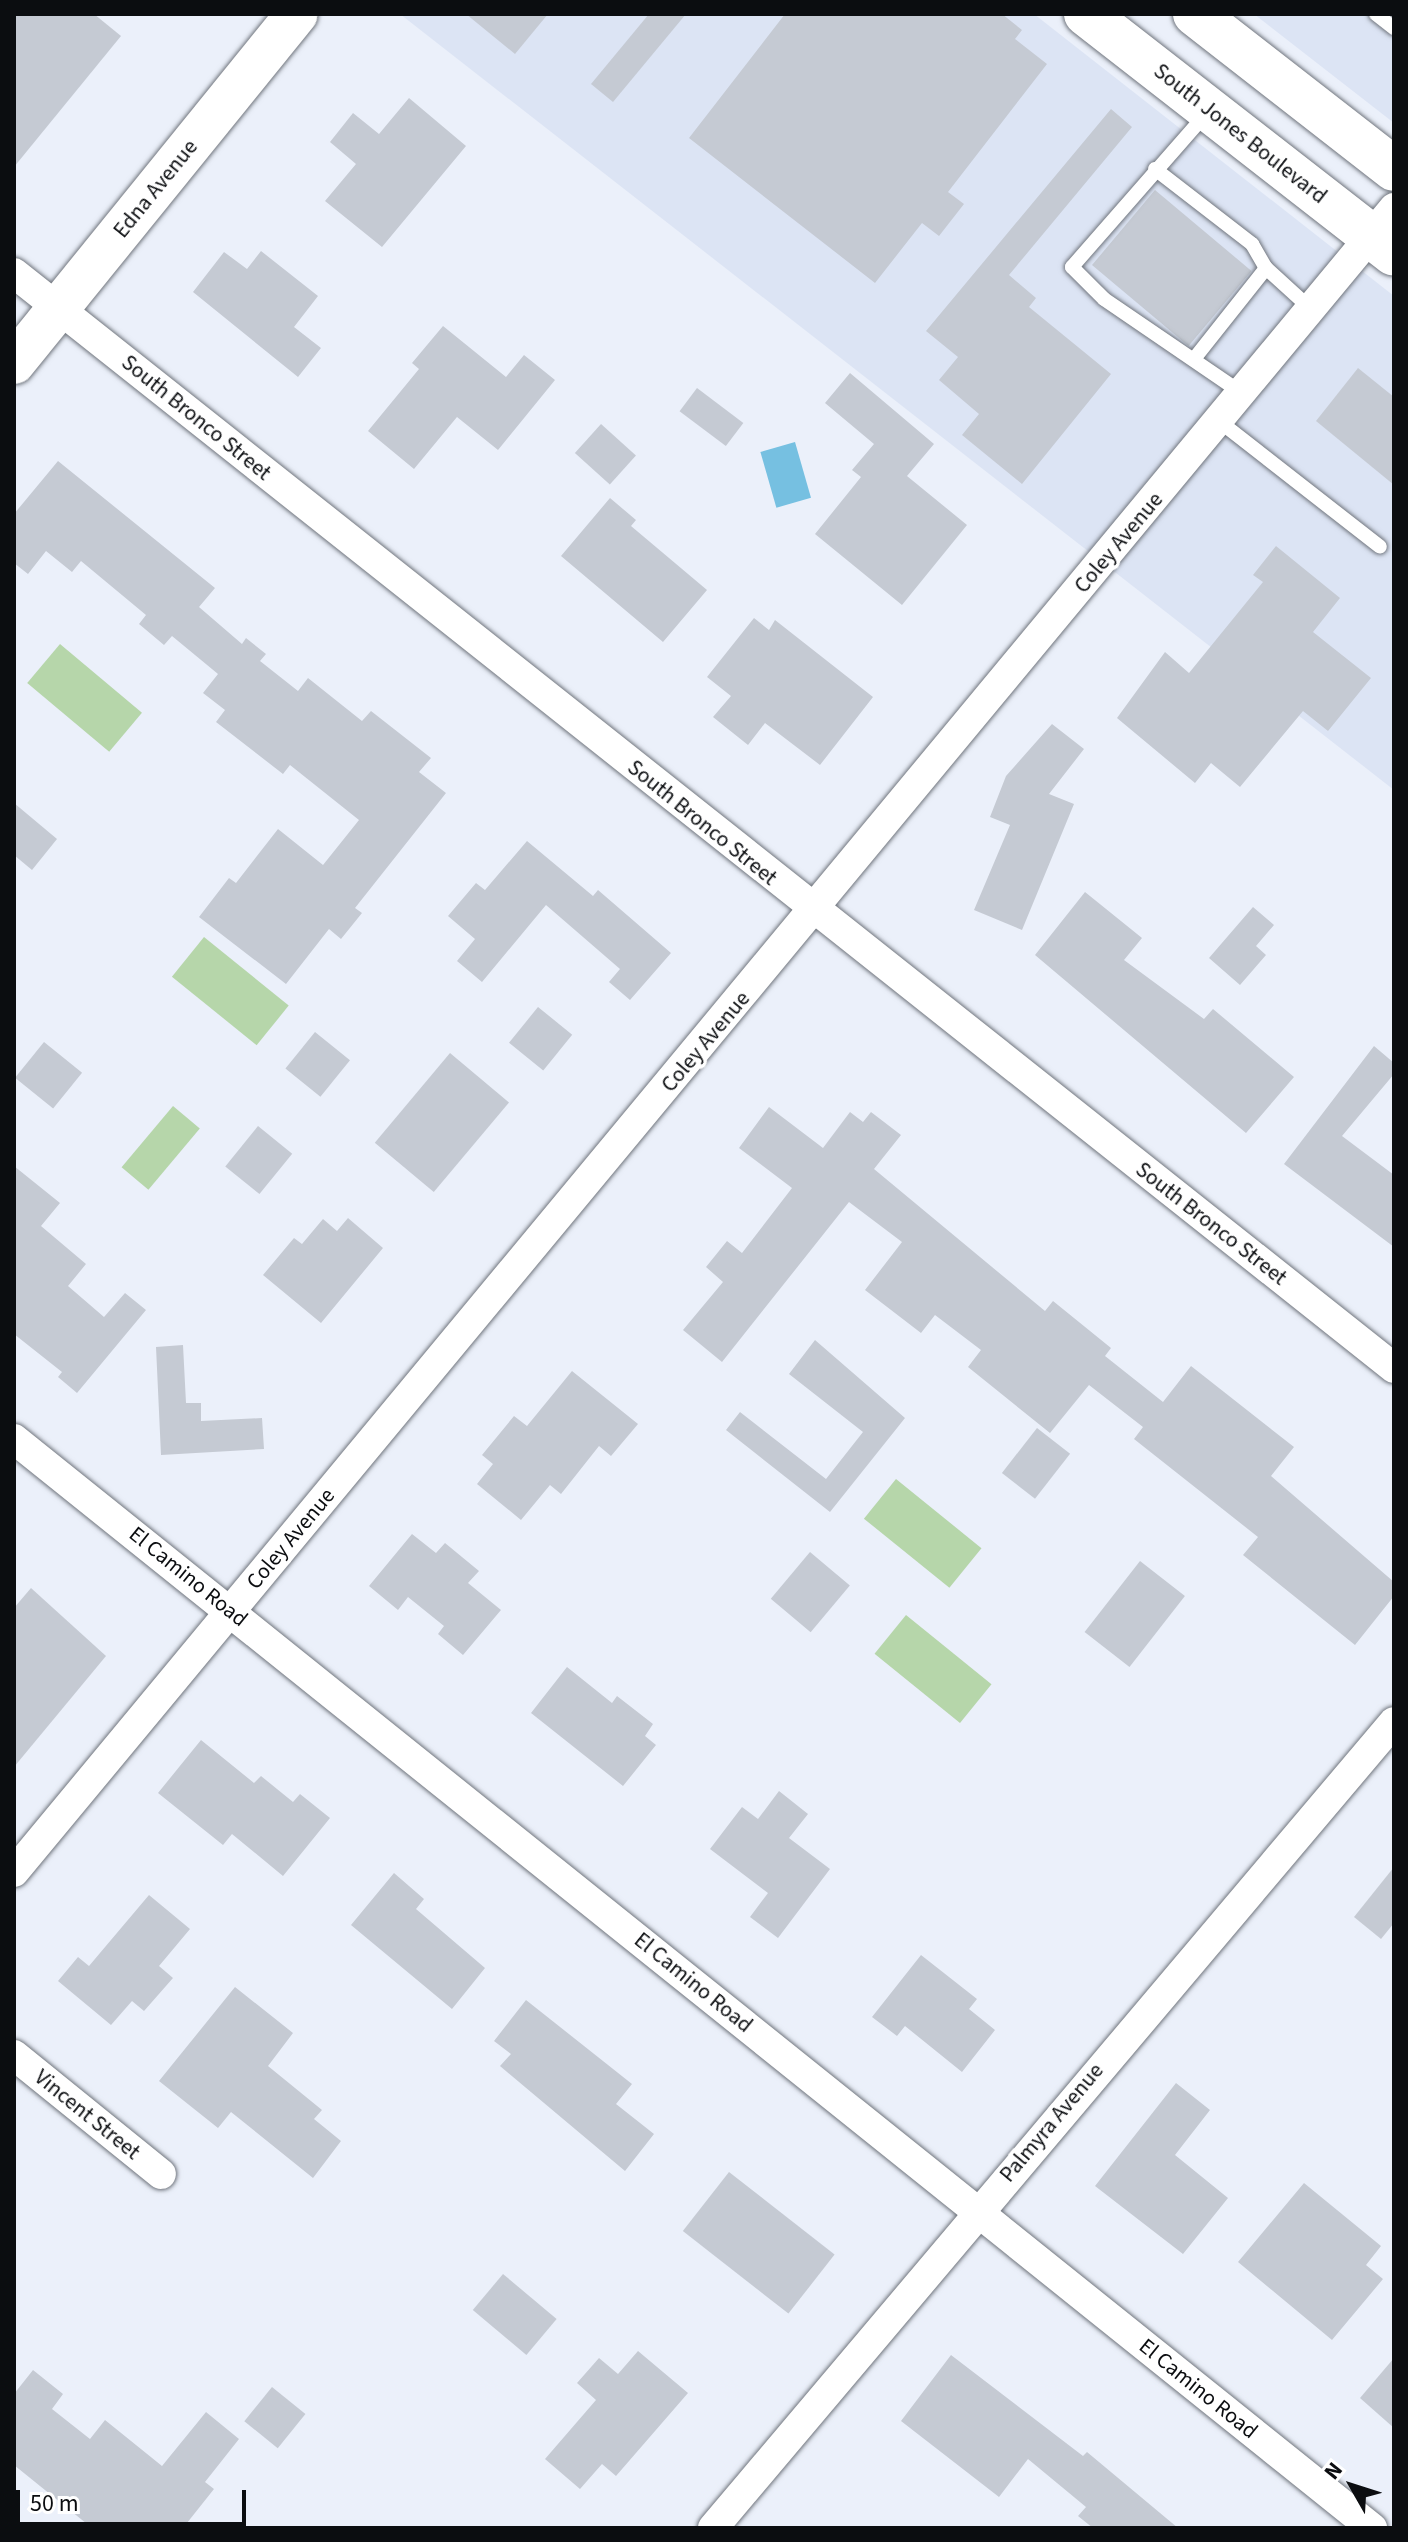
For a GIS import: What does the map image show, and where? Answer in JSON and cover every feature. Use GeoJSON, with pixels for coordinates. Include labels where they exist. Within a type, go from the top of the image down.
{"type":"FeatureCollection","features":[{"type":"Feature","properties":{"kind":"main road","name":"South Jones Boulevard"},"geometry":{"type":"LineString","coordinates":[[1086,14],[1210,110],[1386,233]]}},
{"type":"Feature","properties":{"kind":"main road"},"geometry":{"type":"LineString","coordinates":[[1195,14],[1394,169]]}},
{"type":"Feature","properties":{"kind":"street","name":"Edna Avenue"},"geometry":{"type":"LineString","coordinates":[[14,363],[297,14]]}},
{"type":"Feature","properties":{"kind":"street","name":"Coley Avenue"},"geometry":{"type":"LineString","coordinates":[[14,1872],[814,912],[1311,309],[1386,233]]}},
{"type":"Feature","properties":{"kind":"street","name":"South Bronco Street"},"geometry":{"type":"LineString","coordinates":[[14,273],[814,912],[1394,1368]]}},
{"type":"Feature","properties":{"kind":"street","name":"El Camino Road"},"geometry":{"type":"LineString","coordinates":[[14,1439],[1372,2528]]}},
{"type":"Feature","properties":{"kind":"street","name":"Palmyra Avenue"},"geometry":{"type":"LineString","coordinates":[[713,2528],[977,2211],[1394,1722]]}},
{"type":"Feature","properties":{"kind":"street","name":"Vincent Street"},"geometry":{"type":"LineString","coordinates":[[14,2055],[161,2174]]}},
{"type":"Feature","properties":{"kind":"lane"},"geometry":{"type":"LineString","coordinates":[[1376,14],[1394,28]]}},
{"type":"Feature","properties":{"kind":"lane"},"geometry":{"type":"LineString","coordinates":[[1210,110],[1072,267],[1104,299],[1243,393]]}},
{"type":"Feature","properties":{"kind":"lane"},"geometry":{"type":"LineString","coordinates":[[1155,169],[1252,244],[1266,268],[1311,309]]}},
{"type":"Feature","properties":{"kind":"lane"},"geometry":{"type":"LineString","coordinates":[[1194,359],[1266,268]]}},
{"type":"Feature","properties":{"kind":"lane"},"geometry":{"type":"LineString","coordinates":[[1219,421],[1380,547]]}},
{"type":"Feature","properties":{"kind":"shaded area"},"geometry":{"type":"Polygon","coordinates":[[[400,14],[1034,14],[1394,296],[1394,790],[400,14]]]}},
{"type":"Feature","properties":{"kind":"shaded area"},"geometry":{"type":"Polygon","coordinates":[[[1254,14],[1394,14],[1394,123],[1254,14]]]}},
{"type":"Feature","properties":{"kind":"green space"},"geometry":{"type":"Polygon","coordinates":[[[60,644],[142,713],[109,752],[27,683],[60,644]]]}},
{"type":"Feature","properties":{"kind":"green space"},"geometry":{"type":"Polygon","coordinates":[[[204,937],[289,1006],[257,1045],[172,977],[204,937]]]}},
{"type":"Feature","properties":{"kind":"green space"},"geometry":{"type":"Polygon","coordinates":[[[173,1106],[200,1128],[148,1190],[122,1167],[173,1106]]]}},
{"type":"Feature","properties":{"kind":"green space"},"geometry":{"type":"Polygon","coordinates":[[[896,1479],[981,1548],[949,1588],[864,1519],[896,1479]]]}},
{"type":"Feature","properties":{"kind":"green space"},"geometry":{"type":"Polygon","coordinates":[[[906,1615],[991,1684],[960,1723],[875,1654],[906,1615]]]}},
{"type":"Feature","properties":{"kind":"water"},"geometry":{"type":"Polygon","coordinates":[[[795,442],[811,498],[776,508],[760,452],[795,442]]]}},
{"type":"Feature","properties":{"kind":"building"},"geometry":{"type":"Polygon","coordinates":[[[14,14],[94,14],[121,36],[14,167],[14,14]]]}},
{"type":"Feature","properties":{"kind":"building"},"geometry":{"type":"Polygon","coordinates":[[[466,14],[548,14],[515,54],[466,14]]]}},
{"type":"Feature","properties":{"kind":"building"},"geometry":{"type":"Polygon","coordinates":[[[649,14],[686,14],[613,102],[591,84],[649,14]]]}},
{"type":"Feature","properties":{"kind":"building"},"geometry":{"type":"Polygon","coordinates":[[[785,14],[1002,14],[1022,30],[1015,39],[1047,64],[948,192],[964,204],[939,236],[922,223],[875,283],[689,138],[785,14]]]}},
{"type":"Feature","properties":{"kind":"building"},"geometry":{"type":"Polygon","coordinates":[[[409,98],[466,146],[382,247],[325,201],[356,164],[330,142],[353,113],[379,134],[409,98]]]}},
{"type":"Feature","properties":{"kind":"building"},"geometry":{"type":"Polygon","coordinates":[[[1111,109],[1132,127],[1009,275],[1036,298],[1029,307],[1111,374],[1022,484],[962,435],[979,414],[939,380],[958,357],[926,331],[1111,109]]]}},
{"type":"Feature","properties":{"kind":"building"},"geometry":{"type":"Polygon","coordinates":[[[1155,190],[1252,271],[1189,346],[1092,265],[1155,190]]]}},
{"type":"Feature","properties":{"kind":"building"},"geometry":{"type":"Polygon","coordinates":[[[261,251],[318,296],[294,327],[321,348],[298,377],[193,292],[224,252],[247,269],[261,251]]]}},
{"type":"Feature","properties":{"kind":"building"},"geometry":{"type":"Polygon","coordinates":[[[443,326],[506,377],[524,355],[555,380],[498,450],[457,417],[414,469],[368,431],[419,369],[412,363],[443,326]]]}},
{"type":"Feature","properties":{"kind":"building"},"geometry":{"type":"Polygon","coordinates":[[[1358,368],[1394,397],[1394,485],[1316,421],[1358,368]]]}},
{"type":"Feature","properties":{"kind":"building"},"geometry":{"type":"Polygon","coordinates":[[[850,373],[934,444],[907,476],[967,525],[902,605],[815,534],[861,477],[852,470],[874,444],[825,403],[850,373]]]}},
{"type":"Feature","properties":{"kind":"building"},"geometry":{"type":"Polygon","coordinates":[[[697,388],[743,423],[726,446],[680,411],[697,388]]]}},
{"type":"Feature","properties":{"kind":"building"},"geometry":{"type":"Polygon","coordinates":[[[601,424],[636,455],[610,484],[575,453],[601,424]]]}},
{"type":"Feature","properties":{"kind":"building"},"geometry":{"type":"Polygon","coordinates":[[[58,461],[215,588],[199,607],[242,644],[246,638],[266,654],[260,661],[298,691],[308,678],[362,721],[371,711],[431,758],[419,772],[446,793],[355,908],[362,913],[341,939],[329,929],[286,984],[199,917],[229,878],[236,883],[278,829],[323,865],[359,820],[290,765],[283,774],[216,722],[225,710],[203,693],[218,674],[172,636],[164,645],[139,624],[146,615],[81,561],[72,572],[46,551],[28,574],[14,563],[14,514],[58,461]]]}},
{"type":"Feature","properties":{"kind":"building"},"geometry":{"type":"Polygon","coordinates":[[[610,498],[636,520],[631,526],[707,590],[663,642],[561,556],[610,498]]]}},
{"type":"Feature","properties":{"kind":"building"},"geometry":{"type":"Polygon","coordinates":[[[1276,546],[1340,598],[1313,632],[1371,678],[1328,731],[1303,711],[1240,787],[1211,763],[1195,783],[1117,718],[1165,652],[1189,673],[1263,582],[1253,575],[1276,546]]]}},
{"type":"Feature","properties":{"kind":"building"},"geometry":{"type":"Polygon","coordinates":[[[754,618],[769,630],[775,620],[873,697],[820,765],[765,723],[748,745],[713,717],[731,696],[707,677],[754,618]]]}},
{"type":"Feature","properties":{"kind":"building"},"geometry":{"type":"Polygon","coordinates":[[[1052,724],[1084,749],[1049,794],[1074,804],[1022,930],[974,910],[1010,825],[990,817],[1006,776],[1052,724]]]}},
{"type":"Feature","properties":{"kind":"building"},"geometry":{"type":"Polygon","coordinates":[[[14,803],[57,839],[32,870],[14,855],[14,803]]]}},
{"type":"Feature","properties":{"kind":"building"},"geometry":{"type":"Polygon","coordinates":[[[527,841],[593,896],[598,890],[671,953],[630,1000],[609,982],[620,969],[546,905],[482,982],[457,961],[475,939],[448,916],[476,883],[485,890],[527,841]]]}},
{"type":"Feature","properties":{"kind":"building"},"geometry":{"type":"Polygon","coordinates":[[[1085,892],[1142,938],[1124,960],[1204,1019],[1213,1009],[1294,1077],[1246,1133],[1035,955],[1085,892]]]}},
{"type":"Feature","properties":{"kind":"building"},"geometry":{"type":"Polygon","coordinates":[[[1253,907],[1274,925],[1256,946],[1266,955],[1240,985],[1209,958],[1253,907]]]}},
{"type":"Feature","properties":{"kind":"building"},"geometry":{"type":"Polygon","coordinates":[[[538,1007],[572,1035],[543,1070],[509,1043],[538,1007]]]}},
{"type":"Feature","properties":{"kind":"building"},"geometry":{"type":"Polygon","coordinates":[[[315,1032],[350,1060],[320,1097],[285,1069],[315,1032]]]}},
{"type":"Feature","properties":{"kind":"building"},"geometry":{"type":"Polygon","coordinates":[[[44,1042],[82,1073],[53,1109],[15,1078],[44,1042]]]}},
{"type":"Feature","properties":{"kind":"building"},"geometry":{"type":"Polygon","coordinates":[[[1374,1046],[1394,1063],[1394,1074],[1342,1136],[1394,1175],[1394,1247],[1284,1164],[1374,1046]]]}},
{"type":"Feature","properties":{"kind":"building"},"geometry":{"type":"Polygon","coordinates":[[[450,1053],[509,1102],[434,1192],[375,1143],[450,1053]]]}},
{"type":"Feature","properties":{"kind":"building"},"geometry":{"type":"Polygon","coordinates":[[[769,1107],[823,1148],[850,1112],[863,1122],[871,1112],[901,1135],[874,1169],[1045,1311],[1053,1301],[1111,1348],[1105,1356],[1163,1402],[1191,1366],[1294,1447],[1271,1476],[1394,1582],[1394,1596],[1355,1645],[1243,1555],[1258,1537],[1134,1439],[1143,1427],[1089,1385],[1050,1433],[968,1367],[981,1350],[935,1315],[921,1333],[865,1290],[902,1242],[849,1202],[722,1362],[683,1330],[723,1282],[706,1267],[727,1241],[742,1253],[792,1188],[739,1148],[769,1107]]]}},
{"type":"Feature","properties":{"kind":"building"},"geometry":{"type":"Polygon","coordinates":[[[258,1126],[292,1154],[259,1194],[225,1166],[258,1126]]]}},
{"type":"Feature","properties":{"kind":"building"},"geometry":{"type":"Polygon","coordinates":[[[14,1166],[60,1203],[41,1226],[86,1264],[68,1286],[104,1317],[125,1293],[146,1310],[77,1393],[58,1377],[62,1372],[14,1334],[14,1166]]]}},
{"type":"Feature","properties":{"kind":"building"},"geometry":{"type":"Polygon","coordinates":[[[348,1218],[383,1248],[321,1323],[263,1275],[294,1238],[302,1244],[323,1219],[337,1231],[348,1218]]]}},
{"type":"Feature","properties":{"kind":"building"},"geometry":{"type":"Polygon","coordinates":[[[815,1340],[905,1418],[830,1512],[726,1430],[740,1412],[826,1479],[863,1432],[789,1374],[815,1340]]]}},
{"type":"Feature","properties":{"kind":"building"},"geometry":{"type":"Polygon","coordinates":[[[183,1345],[186,1403],[201,1403],[201,1421],[262,1418],[264,1449],[161,1455],[156,1347],[183,1345]]]}},
{"type":"Feature","properties":{"kind":"building"},"geometry":{"type":"Polygon","coordinates":[[[572,1371],[638,1424],[611,1456],[599,1446],[561,1494],[550,1485],[521,1520],[477,1484],[493,1464],[482,1455],[514,1416],[527,1426],[572,1371]]]}},
{"type":"Feature","properties":{"kind":"building"},"geometry":{"type":"Polygon","coordinates":[[[1037,1428],[1070,1454],[1035,1499],[1002,1473],[1037,1428]]]}},
{"type":"Feature","properties":{"kind":"building"},"geometry":{"type":"Polygon","coordinates":[[[412,1534],[436,1553],[445,1543],[479,1571],[468,1583],[501,1610],[463,1655],[438,1634],[444,1626],[408,1597],[398,1610],[369,1586],[412,1534]]]}},
{"type":"Feature","properties":{"kind":"building"},"geometry":{"type":"Polygon","coordinates":[[[810,1552],[850,1585],[811,1632],[771,1599],[810,1552]]]}},
{"type":"Feature","properties":{"kind":"building"},"geometry":{"type":"Polygon","coordinates":[[[1140,1561],[1185,1596],[1130,1667],[1085,1632],[1140,1561]]]}},
{"type":"Feature","properties":{"kind":"building"},"geometry":{"type":"Polygon","coordinates":[[[31,1588],[106,1656],[14,1767],[14,1608],[31,1588]]]}},
{"type":"Feature","properties":{"kind":"building"},"geometry":{"type":"Polygon","coordinates":[[[567,1667],[612,1703],[617,1696],[653,1724],[645,1736],[656,1745],[623,1786],[531,1713],[567,1667]]]}},
{"type":"Feature","properties":{"kind":"building"},"geometry":{"type":"Polygon","coordinates":[[[201,1740],[254,1783],[261,1776],[293,1802],[300,1794],[330,1818],[283,1876],[232,1834],[223,1845],[158,1793],[201,1740]]]}},
{"type":"Feature","properties":{"kind":"building"},"geometry":{"type":"Polygon","coordinates":[[[779,1791],[808,1814],[789,1838],[830,1869],[778,1938],[750,1917],[768,1893],[710,1849],[742,1807],[758,1819],[779,1791]]]}},
{"type":"Feature","properties":{"kind":"building"},"geometry":{"type":"Polygon","coordinates":[[[1394,1867],[1394,1923],[1381,1939],[1354,1917],[1394,1867]]]}},
{"type":"Feature","properties":{"kind":"building"},"geometry":{"type":"Polygon","coordinates":[[[394,1873],[424,1899],[416,1909],[485,1968],[452,2009],[351,1925],[394,1873]]]}},
{"type":"Feature","properties":{"kind":"building"},"geometry":{"type":"Polygon","coordinates":[[[149,1895],[190,1929],[159,1966],[173,1978],[144,2011],[132,2001],[111,2025],[58,1981],[78,1957],[89,1966],[149,1895]]]}},
{"type":"Feature","properties":{"kind":"building"},"geometry":{"type":"Polygon","coordinates":[[[921,1955],[977,1999],[969,2009],[995,2030],[962,2072],[905,2026],[897,2036],[872,2017],[921,1955]]]}},
{"type":"Feature","properties":{"kind":"building"},"geometry":{"type":"Polygon","coordinates":[[[235,1987],[293,2033],[268,2066],[322,2110],[314,2119],[341,2141],[313,2178],[231,2112],[218,2128],[159,2081],[235,1987]]]}},
{"type":"Feature","properties":{"kind":"building"},"geometry":{"type":"Polygon","coordinates":[[[526,2000],[632,2084],[616,2104],[654,2134],[625,2171],[500,2066],[511,2054],[494,2041],[526,2000]]]}},
{"type":"Feature","properties":{"kind":"building"},"geometry":{"type":"Polygon","coordinates":[[[1176,2083],[1210,2110],[1175,2155],[1228,2198],[1183,2254],[1095,2186],[1176,2083]]]}},
{"type":"Feature","properties":{"kind":"building"},"geometry":{"type":"Polygon","coordinates":[[[729,2172],[835,2254],[788,2314],[683,2231],[729,2172]]]}},
{"type":"Feature","properties":{"kind":"building"},"geometry":{"type":"Polygon","coordinates":[[[1304,2183],[1381,2246],[1366,2265],[1383,2279],[1332,2340],[1238,2262],[1304,2183]]]}},
{"type":"Feature","properties":{"kind":"building"},"geometry":{"type":"Polygon","coordinates":[[[503,2274],[557,2319],[526,2355],[473,2310],[503,2274]]]}},
{"type":"Feature","properties":{"kind":"building"},"geometry":{"type":"Polygon","coordinates":[[[638,2351],[688,2393],[616,2476],[602,2464],[580,2489],[545,2459],[596,2400],[577,2383],[599,2358],[618,2374],[638,2351]]]}},
{"type":"Feature","properties":{"kind":"building"},"geometry":{"type":"Polygon","coordinates":[[[951,2355],[1083,2456],[1087,2452],[1178,2528],[1093,2528],[1078,2516],[1086,2507],[1028,2459],[999,2497],[901,2421],[951,2355]]]}},
{"type":"Feature","properties":{"kind":"building"},"geometry":{"type":"Polygon","coordinates":[[[1394,2358],[1394,2428],[1360,2398],[1394,2358]]]}},
{"type":"Feature","properties":{"kind":"building"},"geometry":{"type":"Polygon","coordinates":[[[33,2370],[63,2394],[52,2409],[90,2439],[105,2420],[162,2466],[206,2412],[239,2439],[205,2482],[214,2489],[183,2528],[92,2528],[14,2465],[14,2394],[33,2370]]]}},
{"type":"Feature","properties":{"kind":"building"},"geometry":{"type":"Polygon","coordinates":[[[272,2387],[305,2414],[278,2448],[244,2421],[272,2387]]]}}]}
